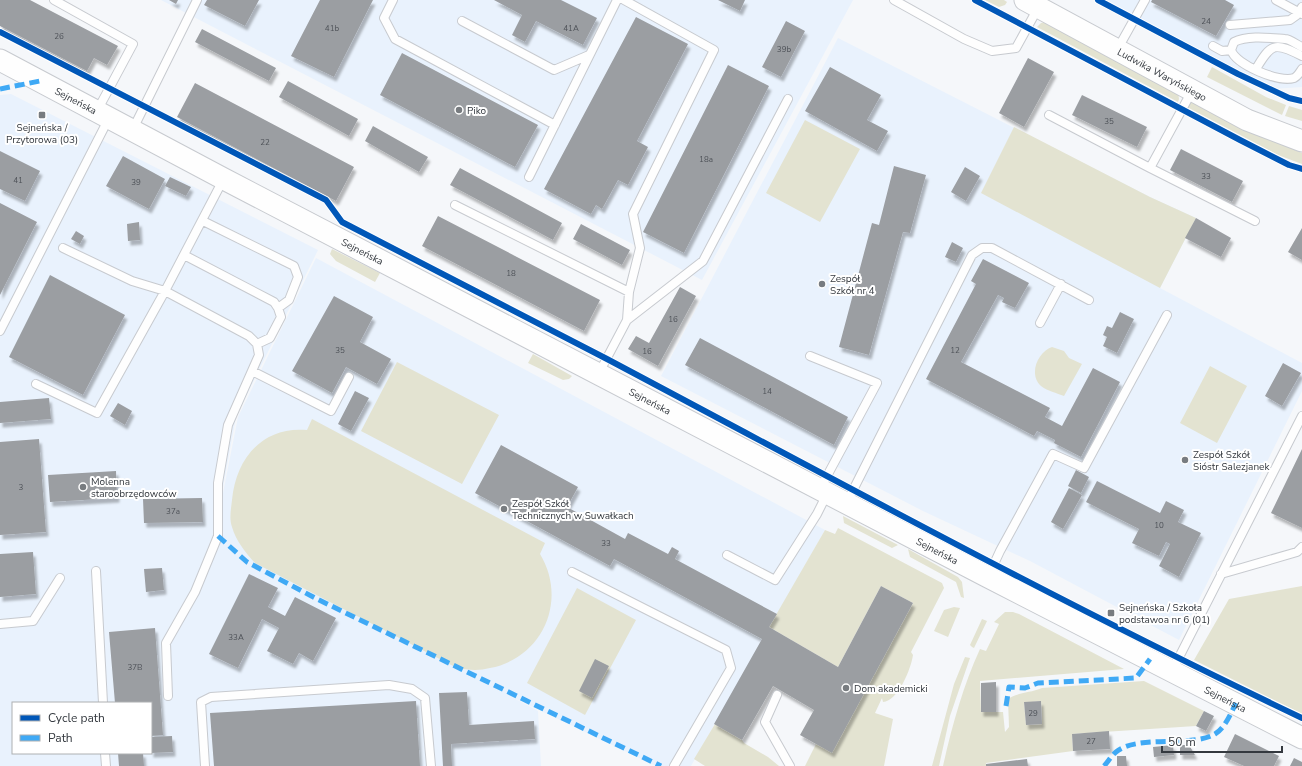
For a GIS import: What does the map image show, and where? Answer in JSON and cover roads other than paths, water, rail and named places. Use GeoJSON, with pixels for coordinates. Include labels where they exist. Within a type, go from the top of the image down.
{"type":"FeatureCollection","features":[{"type":"Feature","properties":{"kind":"street","name":"Ludwika Waryńskiego"},"geometry":{"type":"LineString","coordinates":[[1032,3],[1246,120],[1302,140]]}},
{"type":"Feature","properties":{"kind":"street","name":"Sejneńska"},"geometry":{"type":"LineString","coordinates":[[0,60],[224,179],[599,373],[988,577],[1302,738]]}},
{"type":"Feature","properties":{"kind":"lane"},"geometry":{"type":"LineString","coordinates":[[0,331],[103,114],[132,44],[54,0]]}},
{"type":"Feature","properties":{"kind":"lane"},"geometry":{"type":"LineString","coordinates":[[132,129],[197,0]]}},
{"type":"Feature","properties":{"kind":"lane"},"geometry":{"type":"LineString","coordinates":[[393,0],[384,18],[395,39],[555,125]]}},
{"type":"Feature","properties":{"kind":"lane"},"geometry":{"type":"LineString","coordinates":[[529,177],[617,0]]}},
{"type":"Feature","properties":{"kind":"lane"},"geometry":{"type":"LineString","coordinates":[[599,373],[627,320],[629,292],[640,248],[633,214],[714,50],[624,0]]}},
{"type":"Feature","properties":{"kind":"lane"},"geometry":{"type":"LineString","coordinates":[[894,0],[964,39],[992,51],[1016,48],[1032,3]]}},
{"type":"Feature","properties":{"kind":"lane"},"geometry":{"type":"LineString","coordinates":[[1117,50],[1145,0]]}},
{"type":"Feature","properties":{"kind":"lane"},"geometry":{"type":"LineString","coordinates":[[1230,25],[1290,20],[1301,11],[1276,0]]}},
{"type":"Feature","properties":{"kind":"lane"},"geometry":{"type":"LineString","coordinates":[[462,21],[554,70],[589,55]]}},
{"type":"Feature","properties":{"kind":"lane"},"geometry":{"type":"LineString","coordinates":[[1256,38],[1263,45],[1264,54]]}},
{"type":"Feature","properties":{"kind":"lane"},"geometry":{"type":"LineString","coordinates":[[1231,50],[1234,42],[1240,39],[1256,38],[1282,43],[1302,56]]}},
{"type":"Feature","properties":{"kind":"lane"},"geometry":{"type":"LineString","coordinates":[[1256,70],[1264,54],[1282,43],[1285,39],[1302,47]]}},
{"type":"Feature","properties":{"kind":"lane"},"geometry":{"type":"LineString","coordinates":[[1213,46],[1222,51],[1231,50]]}},
{"type":"Feature","properties":{"kind":"lane"},"geometry":{"type":"LineString","coordinates":[[1231,50],[1237,58],[1256,70],[1282,79],[1294,78],[1302,69]]}},
{"type":"Feature","properties":{"kind":"lane"},"geometry":{"type":"LineString","coordinates":[[1150,168],[1192,91]]}},
{"type":"Feature","properties":{"kind":"lane"},"geometry":{"type":"LineString","coordinates":[[627,320],[703,262],[788,99]]}},
{"type":"Feature","properties":{"kind":"lane"},"geometry":{"type":"LineString","coordinates":[[1049,115],[1255,221]]}},
{"type":"Feature","properties":{"kind":"lane"},"geometry":{"type":"LineString","coordinates":[[36,384],[97,413],[166,291],[224,179]]}},
{"type":"Feature","properties":{"kind":"lane"},"geometry":{"type":"LineString","coordinates":[[454,205],[629,292]]}},
{"type":"Feature","properties":{"kind":"lane"},"geometry":{"type":"LineString","coordinates":[[203,221],[294,266],[298,277],[289,300],[278,308]]}},
{"type":"Feature","properties":{"kind":"lane"},"geometry":{"type":"LineString","coordinates":[[63,248],[132,281],[166,291],[249,336],[257,344],[259,355],[228,425],[218,484],[218,536],[195,592],[166,643],[168,696]]}},
{"type":"Feature","properties":{"kind":"lane"},"geometry":{"type":"LineString","coordinates":[[846,502],[972,255],[982,248],[992,248],[1089,300]]}},
{"type":"Feature","properties":{"kind":"lane"},"geometry":{"type":"LineString","coordinates":[[184,255],[274,302],[278,308],[280,317],[270,338],[257,344]]}},
{"type":"Feature","properties":{"kind":"lane"},"geometry":{"type":"LineString","coordinates":[[1040,323],[1060,284]]}},
{"type":"Feature","properties":{"kind":"lane"},"geometry":{"type":"LineString","coordinates":[[988,577],[1000,551],[1052,454],[1084,468],[1167,315]]}},
{"type":"Feature","properties":{"kind":"lane"},"geometry":{"type":"LineString","coordinates":[[727,555],[775,580],[817,514],[824,491],[877,383],[810,356]]}},
{"type":"Feature","properties":{"kind":"lane"},"geometry":{"type":"LineString","coordinates":[[252,371],[331,411],[349,378]]}},
{"type":"Feature","properties":{"kind":"lane"},"geometry":{"type":"LineString","coordinates":[[1172,671],[1302,416]]}},
{"type":"Feature","properties":{"kind":"lane"},"geometry":{"type":"LineString","coordinates":[[1221,574],[1297,552],[1302,547]]}},
{"type":"Feature","properties":{"kind":"lane"},"geometry":{"type":"LineString","coordinates":[[96,571],[103,702]]}},
{"type":"Feature","properties":{"kind":"lane"},"geometry":{"type":"LineString","coordinates":[[572,572],[726,650],[731,668],[674,766]]}},
{"type":"Feature","properties":{"kind":"lane"},"geometry":{"type":"LineString","coordinates":[[0,624],[33,621],[60,578]]}},
{"type":"Feature","properties":{"kind":"lane"},"geometry":{"type":"LineString","coordinates":[[205,766],[201,702],[211,696],[389,685],[412,689],[425,698],[431,766]]}},
{"type":"Feature","properties":{"kind":"lane"},"geometry":{"type":"LineString","coordinates":[[777,695],[765,722],[790,766]]}},
{"type":"Feature","properties":{"kind":"lane"},"geometry":{"type":"LineString","coordinates":[[105,754],[106,766]]}},
{"type":"Feature","properties":{"kind":"place","name":"Piko"},"geometry":{"type":"Point","coordinates":[459,110]}},
{"type":"Feature","properties":{"kind":"place","name":"Sejneńska / Przytorowa (03)"},"geometry":{"type":"Point","coordinates":[42,115]}},
{"type":"Feature","properties":{"kind":"place","name":"Zespół Szkół nr 4"},"geometry":{"type":"Point","coordinates":[822,284]}},
{"type":"Feature","properties":{"kind":"place","name":"Zespół Szkół Sióstr Salezjanek"},"geometry":{"type":"Point","coordinates":[1185,460]}},
{"type":"Feature","properties":{"kind":"place","name":"Molenna staroobrzędowców"},"geometry":{"type":"Point","coordinates":[83,487]}},
{"type":"Feature","properties":{"kind":"place","name":"Zespół Szkół Technicznych w Suwałkach"},"geometry":{"type":"Point","coordinates":[504,509]}},
{"type":"Feature","properties":{"kind":"place","name":"Sejneńska / Szkoła podstawoa nr 6 (01)"},"geometry":{"type":"Point","coordinates":[1111,613]}},
{"type":"Feature","properties":{"kind":"place","name":"Dom akademicki"},"geometry":{"type":"Point","coordinates":[846,688]}}]}
